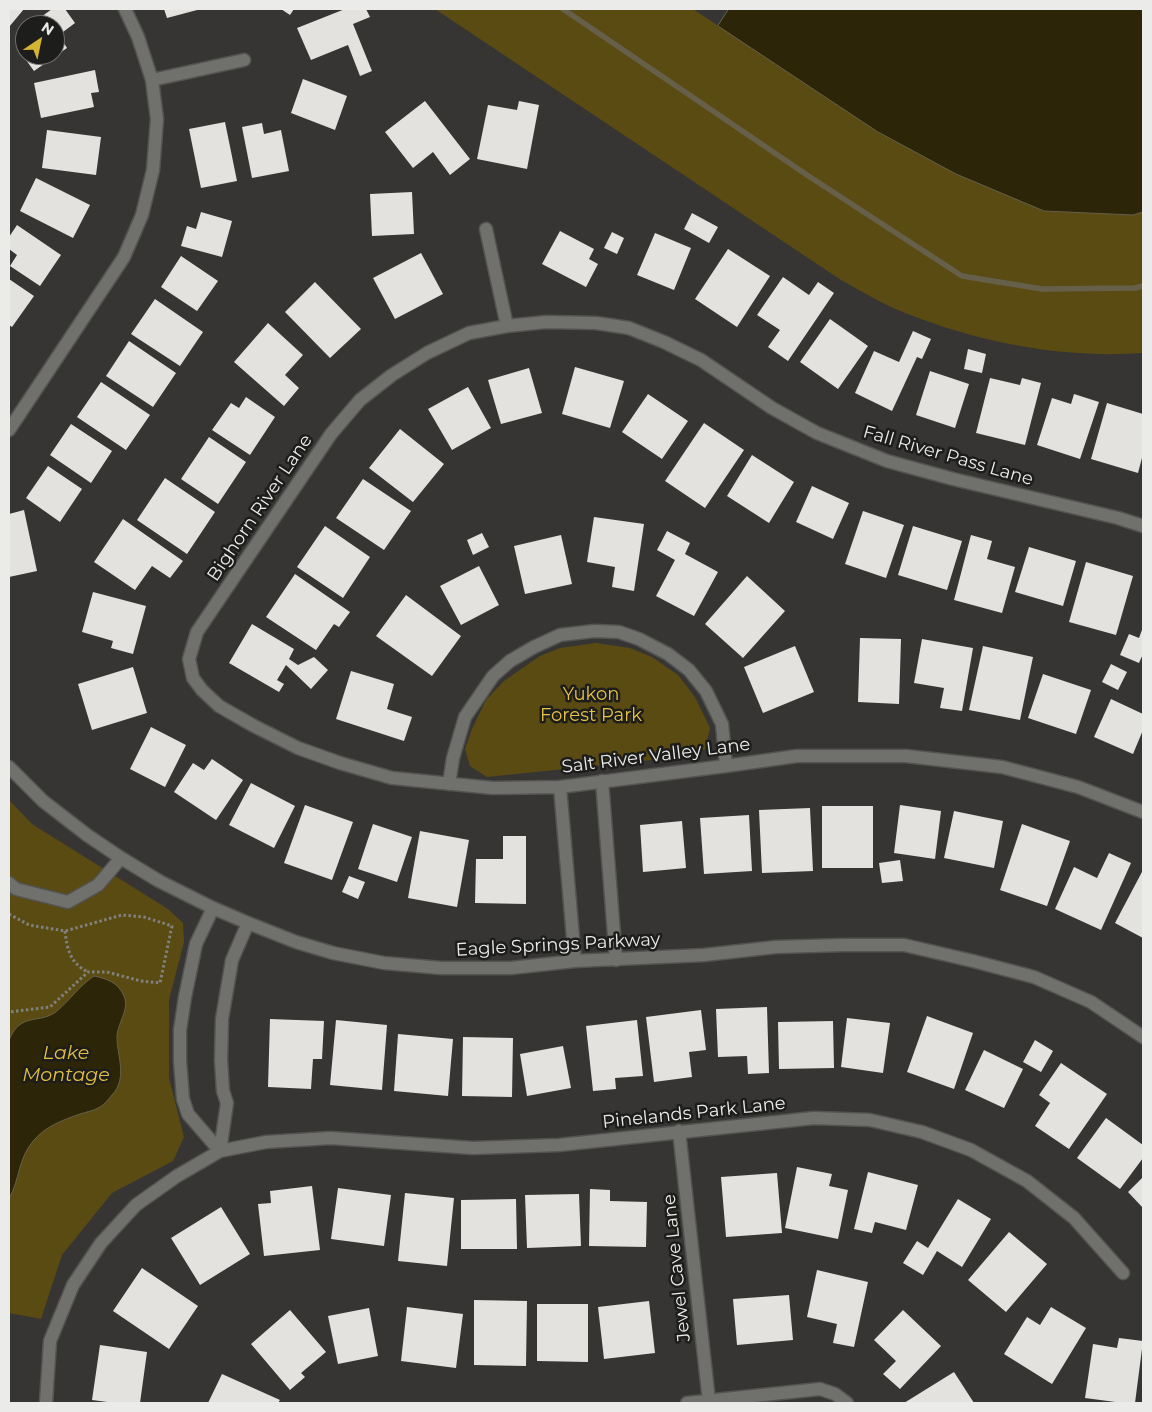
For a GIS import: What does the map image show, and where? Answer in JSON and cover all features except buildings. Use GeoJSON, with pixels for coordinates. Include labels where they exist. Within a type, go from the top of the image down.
{"type":"FeatureCollection","features":[{"type":"Feature","properties":{"kind":"street"},"geometry":{"type":"LineString","coordinates":[[9,430],[124,257],[142,215],[153,170],[157,120],[152,80],[138,38],[125,9]]}},
{"type":"Feature","properties":{"kind":"street"},"geometry":{"type":"LineString","coordinates":[[152,80],[244,60]]}},
{"type":"Feature","properties":{"kind":"street"},"geometry":{"type":"LineString","coordinates":[[486,230],[507,326]]}},
{"type":"Feature","properties":{"kind":"street","name":"Fall River Pass Lane"},"geometry":{"type":"LineString","coordinates":[[392,374],[427,353],[469,333],[507,326],[556,322],[596,323],[629,328],[701,360],[772,408],[817,433],[887,460],[953,479],[1118,518],[1143,526]]}},
{"type":"Feature","properties":{"kind":"street","name":"Bighorn River Lane"},"geometry":{"type":"LineString","coordinates":[[193,678],[189,659],[197,632],[331,434],[360,400],[392,374]]}},
{"type":"Feature","properties":{"kind":"street"},"geometry":{"type":"LineString","coordinates":[[450,784],[453,758],[465,717],[493,676],[510,661],[560,635],[594,631],[619,632],[639,639],[668,654],[689,670],[706,691],[722,724],[726,766]]}},
{"type":"Feature","properties":{"kind":"street","name":"Salt River Valley Lane"},"geometry":{"type":"LineString","coordinates":[[193,678],[202,690],[219,706],[254,726],[298,748],[340,763],[392,778],[493,788],[560,787],[797,756],[906,756],[1002,767],[1078,787],[1143,812]]}},
{"type":"Feature","properties":{"kind":"street","name":"Eagle Springs Parkway"},"geometry":{"type":"LineString","coordinates":[[9,767],[43,801],[87,835],[159,881],[248,923],[296,942],[333,953],[384,963],[441,968],[511,968],[575,961],[704,955],[776,947],[904,945],[1034,978],[1092,1002],[1143,1037]]}},
{"type":"Feature","properties":{"kind":"street"},"geometry":{"type":"LineString","coordinates":[[602,781],[616,960]]}},
{"type":"Feature","properties":{"kind":"street"},"geometry":{"type":"LineString","coordinates":[[560,787],[575,961]]}},
{"type":"Feature","properties":{"kind":"street"},"geometry":{"type":"LineString","coordinates":[[9,883],[16,889],[68,902],[98,886],[121,858]]}},
{"type":"Feature","properties":{"kind":"street"},"geometry":{"type":"LineString","coordinates":[[213,908],[196,944],[192,962],[182,1013],[180,1061],[183,1099],[188,1114],[220,1151]]}},
{"type":"Feature","properties":{"kind":"street"},"geometry":{"type":"LineString","coordinates":[[220,1151],[227,1103],[223,1092],[221,1060],[222,1019],[232,960],[248,923]]}},
{"type":"Feature","properties":{"kind":"street","name":"Pinelands Park Lane"},"geometry":{"type":"LineString","coordinates":[[46,1403],[50,1341],[73,1285],[101,1242],[136,1205],[177,1176],[220,1151],[266,1142],[331,1138],[473,1148],[559,1145],[814,1118],[870,1120],[922,1132],[971,1150],[1027,1181],[1074,1218],[1123,1273]]}},
{"type":"Feature","properties":{"kind":"street","name":"Jewel Cave Lane"},"geometry":{"type":"LineString","coordinates":[[679,1131],[709,1401]]}},
{"type":"Feature","properties":{"kind":"street"},"geometry":{"type":"LineString","coordinates":[[687,1403],[820,1390],[835,1394],[847,1403]]}},
{"type":"Feature","properties":{"kind":"path"},"geometry":{"type":"LineString","coordinates":[[9,914],[30,925],[65,931],[122,915],[144,917],[172,926],[160,983],[141,981],[106,972],[88,972],[80,968],[67,950],[65,931]]}},
{"type":"Feature","properties":{"kind":"path"},"geometry":{"type":"LineString","coordinates":[[9,1012],[50,1007],[88,972]]}},
{"type":"Feature","properties":{"kind":"green space"},"geometry":{"type":"Polygon","coordinates":[[[435,9],[693,9],[878,132],[1044,211],[1133,215],[1143,212],[1143,353],[1079,353],[1015,345],[952,329],[921,319],[878,301],[841,280],[435,9]]]}},
{"type":"Feature","properties":{"kind":"green space","name":"Yukon Forest Park"},"geometry":{"type":"Polygon","coordinates":[[[596,643],[630,648],[652,657],[678,675],[695,697],[710,728],[705,749],[690,756],[487,777],[470,766],[465,749],[472,729],[486,700],[504,681],[540,656],[560,648],[596,643]]]}},
{"type":"Feature","properties":{"kind":"green space"},"geometry":{"type":"Polygon","coordinates":[[[9,800],[32,824],[168,909],[183,923],[184,942],[169,1000],[169,1078],[184,1137],[173,1161],[112,1193],[62,1255],[41,1319],[9,1313],[9,800]]]}},
{"type":"Feature","properties":{"kind":"water"},"geometry":{"type":"Polygon","coordinates":[[[729,9],[1143,9],[1143,212],[1133,215],[1044,211],[956,174],[878,132],[718,26],[729,9]]]}},
{"type":"Feature","properties":{"kind":"water","name":"Lake Montage"},"geometry":{"type":"Polygon","coordinates":[[[94,976],[115,984],[124,996],[125,1006],[117,1037],[120,1081],[112,1095],[102,1106],[55,1124],[34,1140],[22,1161],[9,1199],[9,1040],[19,1025],[51,1015],[94,976]]]}},
{"type":"Feature","properties":{"kind":"waterway"},"geometry":{"type":"LineString","coordinates":[[563,9],[807,175],[962,276],[1042,289],[1135,288],[1143,286]]}}]}
